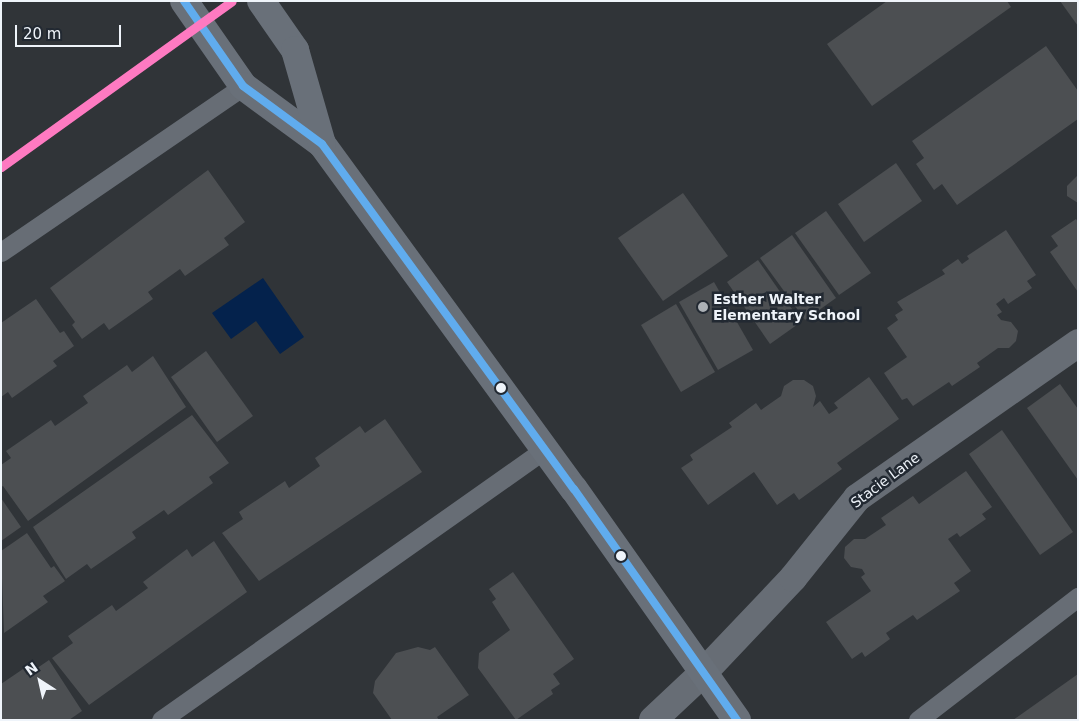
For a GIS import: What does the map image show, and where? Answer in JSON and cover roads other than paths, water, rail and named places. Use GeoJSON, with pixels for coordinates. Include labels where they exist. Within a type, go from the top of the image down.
{"type":"FeatureCollection","features":[{"type":"Feature","properties":{"kind":"main road"},"geometry":{"type":"LineString","coordinates":[[184,1],[243,86],[322,144],[545,449],[737,720]]}},
{"type":"Feature","properties":{"kind":"main road"},"geometry":{"type":"LineString","coordinates":[[260,1],[295,50],[322,144]]}},
{"type":"Feature","properties":{"kind":"street","name":"Stacie Lane"},"geometry":{"type":"LineString","coordinates":[[653,720],[703,673],[793,578],[858,498],[1078,343]]}},
{"type":"Feature","properties":{"kind":"lane"},"geometry":{"type":"LineString","coordinates":[[1,252],[243,86]]}},
{"type":"Feature","properties":{"kind":"lane"},"geometry":{"type":"LineString","coordinates":[[161,720],[545,449]]}},
{"type":"Feature","properties":{"kind":"lane"},"geometry":{"type":"LineString","coordinates":[[918,720],[1078,597]]}},
{"type":"Feature","properties":{"kind":"water"},"geometry":{"type":"Polygon","coordinates":[[[263,278],[304,337],[280,354],[256,321],[231,339],[212,313],[263,278]]]}},
{"type":"Feature","properties":{"kind":"place","name":"Esther Walter Elementary School"},"geometry":{"type":"Point","coordinates":[703,307]}}]}
